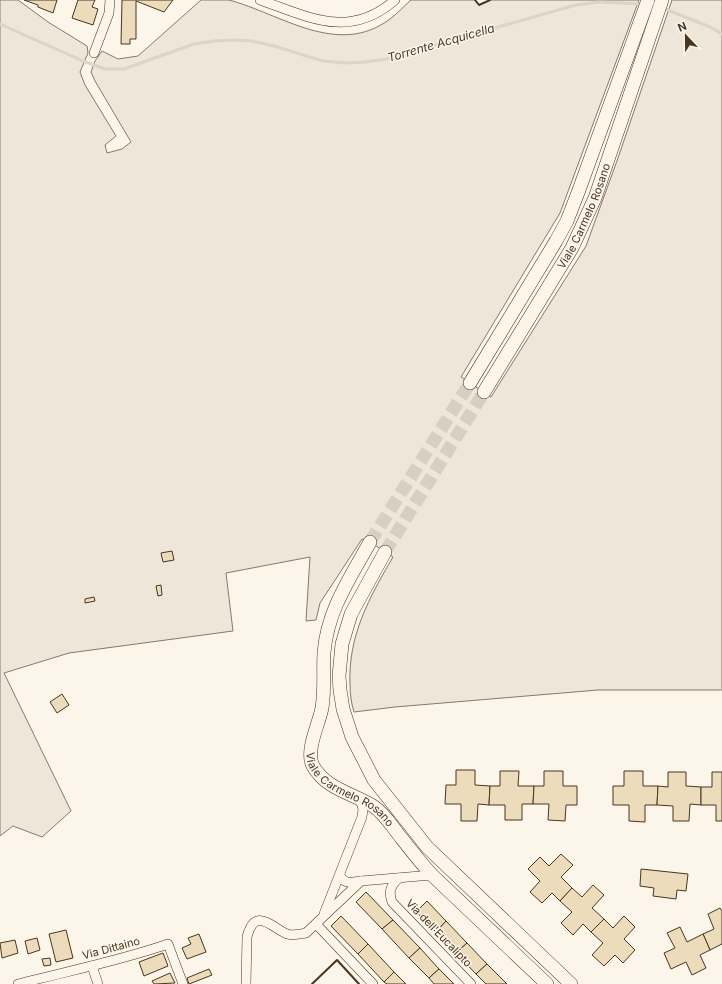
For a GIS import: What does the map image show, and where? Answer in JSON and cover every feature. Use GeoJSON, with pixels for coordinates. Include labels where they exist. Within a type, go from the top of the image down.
{"type":"FeatureCollection","features":[{"type":"Feature","properties":{"kind":"main road","name":"Viale Carmelo Rosano"},"geometry":{"type":"LineString","coordinates":[[470,383],[567,221],[648,0]]}},
{"type":"Feature","properties":{"kind":"main road","name":"Viale Carmelo Rosano"},"geometry":{"type":"LineString","coordinates":[[484,392],[572,248],[581,230],[595,198],[662,0]]}},
{"type":"Feature","properties":{"kind":"main road","name":"Viale Carmelo Rosano"},"geometry":{"type":"LineString","coordinates":[[370,542],[340,594],[330,621],[324,653],[323,703],[310,754],[313,766],[325,780],[340,790],[374,807],[384,815],[420,862],[432,875],[547,984]]}},
{"type":"Feature","properties":{"kind":"main road","name":"Viale Carmelo Rosano"},"geometry":{"type":"LineString","coordinates":[[385,552],[351,614],[342,644],[339,676],[340,690],[344,715],[352,738],[374,780],[427,847],[571,984]]}},
{"type":"Feature","properties":{"kind":"street"},"geometry":{"type":"LineString","coordinates":[[94,52],[109,13],[110,0]]}},
{"type":"Feature","properties":{"kind":"street"},"geometry":{"type":"LineString","coordinates":[[260,0],[325,22],[344,23],[372,16],[395,0]]}},
{"type":"Feature","properties":{"kind":"street"},"geometry":{"type":"LineString","coordinates":[[323,917],[362,817],[364,809],[360,799]]}},
{"type":"Feature","properties":{"kind":"street"},"geometry":{"type":"LineString","coordinates":[[340,876],[342,880],[347,883],[432,875]]}},
{"type":"Feature","properties":{"kind":"street","name":"Via dell'Eucalipto"},"geometry":{"type":"LineString","coordinates":[[398,878],[392,884],[390,890],[392,902],[471,984]]}},
{"type":"Feature","properties":{"kind":"street"},"geometry":{"type":"LineString","coordinates":[[246,984],[247,937],[249,930],[254,923],[261,920],[270,923],[288,934],[297,935],[306,932],[362,881]]}},
{"type":"Feature","properties":{"kind":"street"},"geometry":{"type":"LineString","coordinates":[[316,924],[373,984]]}},
{"type":"Feature","properties":{"kind":"street","name":"Via Dittaino"},"geometry":{"type":"LineString","coordinates":[[18,984],[92,966],[168,944],[184,984]]}},
{"type":"Feature","properties":{"kind":"street"},"geometry":{"type":"LineString","coordinates":[[92,966],[98,984]]}},
{"type":"Feature","properties":{"kind":"shaded area"},"geometry":{"type":"Polygon","coordinates":[[[0,0],[18,0],[48,22],[87,46],[88,53],[80,72],[85,85],[116,136],[105,145],[107,153],[122,149],[131,142],[91,72],[95,61],[102,51],[118,59],[138,56],[201,0],[229,0],[310,29],[330,34],[350,34],[370,30],[390,19],[411,0],[475,0],[479,5],[490,0],[639,0],[560,213],[461,377],[491,397],[586,246],[672,0],[722,0],[722,690],[598,690],[395,707],[354,712],[350,695],[350,666],[356,634],[368,603],[393,557],[370,542],[362,539],[320,603],[316,620],[306,621],[310,557],[226,573],[233,631],[69,653],[4,673],[71,811],[42,837],[13,826],[0,836],[0,0]]]}},
{"type":"Feature","properties":{"kind":"building"},"geometry":{"type":"Polygon","coordinates":[[[24,0],[57,0],[53,13],[24,0]]]}},
{"type":"Feature","properties":{"kind":"building"},"geometry":{"type":"Polygon","coordinates":[[[78,0],[95,0],[92,7],[98,9],[93,25],[72,18],[78,0]]]}},
{"type":"Feature","properties":{"kind":"building"},"geometry":{"type":"Polygon","coordinates":[[[122,0],[173,0],[164,12],[136,1],[136,39],[130,39],[130,44],[121,44],[122,0]]]}},
{"type":"Feature","properties":{"kind":"building"},"geometry":{"type":"Polygon","coordinates":[[[172,551],[174,560],[163,562],[161,553],[172,551]]]}},
{"type":"Feature","properties":{"kind":"building"},"geometry":{"type":"Polygon","coordinates":[[[161,585],[162,595],[158,596],[156,586],[161,585]]]}},
{"type":"Feature","properties":{"kind":"building"},"geometry":{"type":"Polygon","coordinates":[[[94,597],[95,601],[85,603],[85,599],[94,597]]]}},
{"type":"Feature","properties":{"kind":"building"},"geometry":{"type":"Polygon","coordinates":[[[62,694],[69,705],[57,713],[50,702],[62,694]]]}},
{"type":"Feature","properties":{"kind":"building"},"geometry":{"type":"Polygon","coordinates":[[[456,770],[475,770],[475,785],[490,786],[489,805],[478,804],[477,821],[461,821],[461,804],[445,804],[446,785],[456,785],[456,770]]]}},
{"type":"Feature","properties":{"kind":"building"},"geometry":{"type":"Polygon","coordinates":[[[500,771],[519,771],[518,786],[534,786],[533,804],[522,804],[522,820],[505,820],[505,805],[489,805],[490,786],[500,786],[500,771]]]}},
{"type":"Feature","properties":{"kind":"building"},"geometry":{"type":"Polygon","coordinates":[[[544,771],[563,771],[563,786],[577,786],[577,805],[566,805],[565,821],[548,820],[549,804],[533,804],[534,786],[544,786],[544,771]]]}},
{"type":"Feature","properties":{"kind":"building"},"geometry":{"type":"Polygon","coordinates":[[[624,771],[643,771],[643,786],[658,786],[657,805],[645,805],[645,822],[629,821],[629,805],[613,805],[613,786],[624,786],[624,771]]]}},
{"type":"Feature","properties":{"kind":"building"},"geometry":{"type":"Polygon","coordinates":[[[668,772],[686,772],[686,786],[701,787],[701,805],[690,804],[689,821],[673,821],[673,806],[657,805],[658,786],[668,787],[668,772]]]}},
{"type":"Feature","properties":{"kind":"building"},"geometry":{"type":"Polygon","coordinates":[[[712,772],[722,772],[722,821],[716,821],[716,805],[701,805],[701,787],[712,787],[712,772]]]}},
{"type":"Feature","properties":{"kind":"building"},"geometry":{"type":"Polygon","coordinates":[[[561,854],[573,865],[561,877],[572,888],[560,901],[552,893],[542,903],[530,892],[540,881],[528,869],[540,857],[549,866],[561,854]]]}},
{"type":"Feature","properties":{"kind":"building"},"geometry":{"type":"Polygon","coordinates":[[[641,869],[688,874],[686,891],[677,890],[676,899],[653,896],[654,888],[640,886],[641,869]]]}},
{"type":"Feature","properties":{"kind":"building"},"geometry":{"type":"Polygon","coordinates":[[[593,885],[604,895],[592,908],[604,919],[591,932],[583,924],[573,935],[561,923],[572,912],[560,901],[572,888],[582,897],[593,885]]]}},
{"type":"Feature","properties":{"kind":"building"},"geometry":{"type":"Polygon","coordinates":[[[366,892],[393,920],[382,929],[356,902],[366,892]]]}},
{"type":"Feature","properties":{"kind":"building"},"geometry":{"type":"Polygon","coordinates":[[[427,901],[446,921],[436,932],[416,912],[427,901]]]}},
{"type":"Feature","properties":{"kind":"building"},"geometry":{"type":"Polygon","coordinates":[[[720,908],[722,911],[722,944],[710,950],[703,934],[714,929],[708,914],[720,908]]]}},
{"type":"Feature","properties":{"kind":"building"},"geometry":{"type":"Polygon","coordinates":[[[341,916],[368,944],[358,954],[331,926],[341,916]]]}},
{"type":"Feature","properties":{"kind":"building"},"geometry":{"type":"Polygon","coordinates":[[[624,916],[635,927],[624,939],[635,950],[623,963],[615,955],[604,966],[592,955],[603,943],[591,932],[604,919],[613,928],[624,916]]]}},
{"type":"Feature","properties":{"kind":"building"},"geometry":{"type":"Polygon","coordinates":[[[393,920],[420,948],[409,958],[382,929],[393,920]]]}},
{"type":"Feature","properties":{"kind":"building"},"geometry":{"type":"Polygon","coordinates":[[[446,921],[467,943],[456,953],[436,932],[446,921]]]}},
{"type":"Feature","properties":{"kind":"building"},"geometry":{"type":"Polygon","coordinates":[[[680,927],[687,942],[703,934],[710,950],[700,955],[706,968],[692,975],[686,962],[671,969],[664,953],[675,948],[667,933],[680,927]]]}},
{"type":"Feature","properties":{"kind":"building"},"geometry":{"type":"Polygon","coordinates":[[[66,930],[73,958],[56,962],[49,934],[66,930]]]}},
{"type":"Feature","properties":{"kind":"building"},"geometry":{"type":"Polygon","coordinates":[[[199,934],[206,952],[187,959],[182,948],[191,944],[188,938],[199,934]]]}},
{"type":"Feature","properties":{"kind":"building"},"geometry":{"type":"Polygon","coordinates":[[[37,938],[40,950],[28,954],[25,941],[37,938]]]}},
{"type":"Feature","properties":{"kind":"building"},"geometry":{"type":"Polygon","coordinates":[[[15,940],[18,953],[2,958],[0,943],[15,940]]]}},
{"type":"Feature","properties":{"kind":"building"},"geometry":{"type":"Polygon","coordinates":[[[467,943],[487,964],[476,974],[456,953],[467,943]]]}},
{"type":"Feature","properties":{"kind":"building"},"geometry":{"type":"Polygon","coordinates":[[[368,944],[394,972],[384,982],[358,954],[368,944]]]}},
{"type":"Feature","properties":{"kind":"building"},"geometry":{"type":"Polygon","coordinates":[[[420,948],[439,969],[429,978],[409,958],[420,948]]]}},
{"type":"Feature","properties":{"kind":"building"},"geometry":{"type":"Polygon","coordinates":[[[163,953],[168,966],[144,976],[139,962],[163,953]]]}},
{"type":"Feature","properties":{"kind":"building"},"geometry":{"type":"Polygon","coordinates":[[[50,958],[51,965],[44,966],[42,959],[50,958]]]}},
{"type":"Feature","properties":{"kind":"building"},"geometry":{"type":"Polygon","coordinates":[[[487,964],[507,984],[486,984],[476,974],[487,964]]]}},
{"type":"Feature","properties":{"kind":"building"},"geometry":{"type":"Polygon","coordinates":[[[209,969],[212,975],[189,984],[187,978],[209,969]]]}},
{"type":"Feature","properties":{"kind":"building"},"geometry":{"type":"Polygon","coordinates":[[[439,969],[454,984],[434,984],[429,978],[439,969]]]}},
{"type":"Feature","properties":{"kind":"building"},"geometry":{"type":"Polygon","coordinates":[[[394,972],[406,984],[387,984],[384,982],[394,972]]]}},
{"type":"Feature","properties":{"kind":"building"},"geometry":{"type":"Polygon","coordinates":[[[170,973],[175,983],[154,984],[152,981],[170,973]]]}},
{"type":"Feature","properties":{"kind":"waterway","name":"Torrente Acquicella"},"geometry":{"type":"LineString","coordinates":[[0,24],[83,61],[105,69],[124,69],[194,44],[234,40],[252,41],[323,61],[344,63],[387,59],[576,5],[599,2],[642,4]]}},
{"type":"Feature","properties":{"kind":"waterway","name":"Torrente Acquicella"},"geometry":{"type":"LineString","coordinates":[[663,8],[710,27],[722,34]]}},
{"type":"Feature","properties":{"kind":"tunnel"},"geometry":{"type":"LineString","coordinates":[[370,542],[470,383]]}},
{"type":"Feature","properties":{"kind":"tunnel"},"geometry":{"type":"LineString","coordinates":[[385,552],[484,392]]}},
{"type":"Feature","properties":{"kind":"wall"},"geometry":{"type":"LineString","coordinates":[[475,0],[479,5],[490,0]]}},
{"type":"Feature","properties":{"kind":"wall"},"geometry":{"type":"LineString","coordinates":[[312,984],[337,960],[359,984]]}}]}
